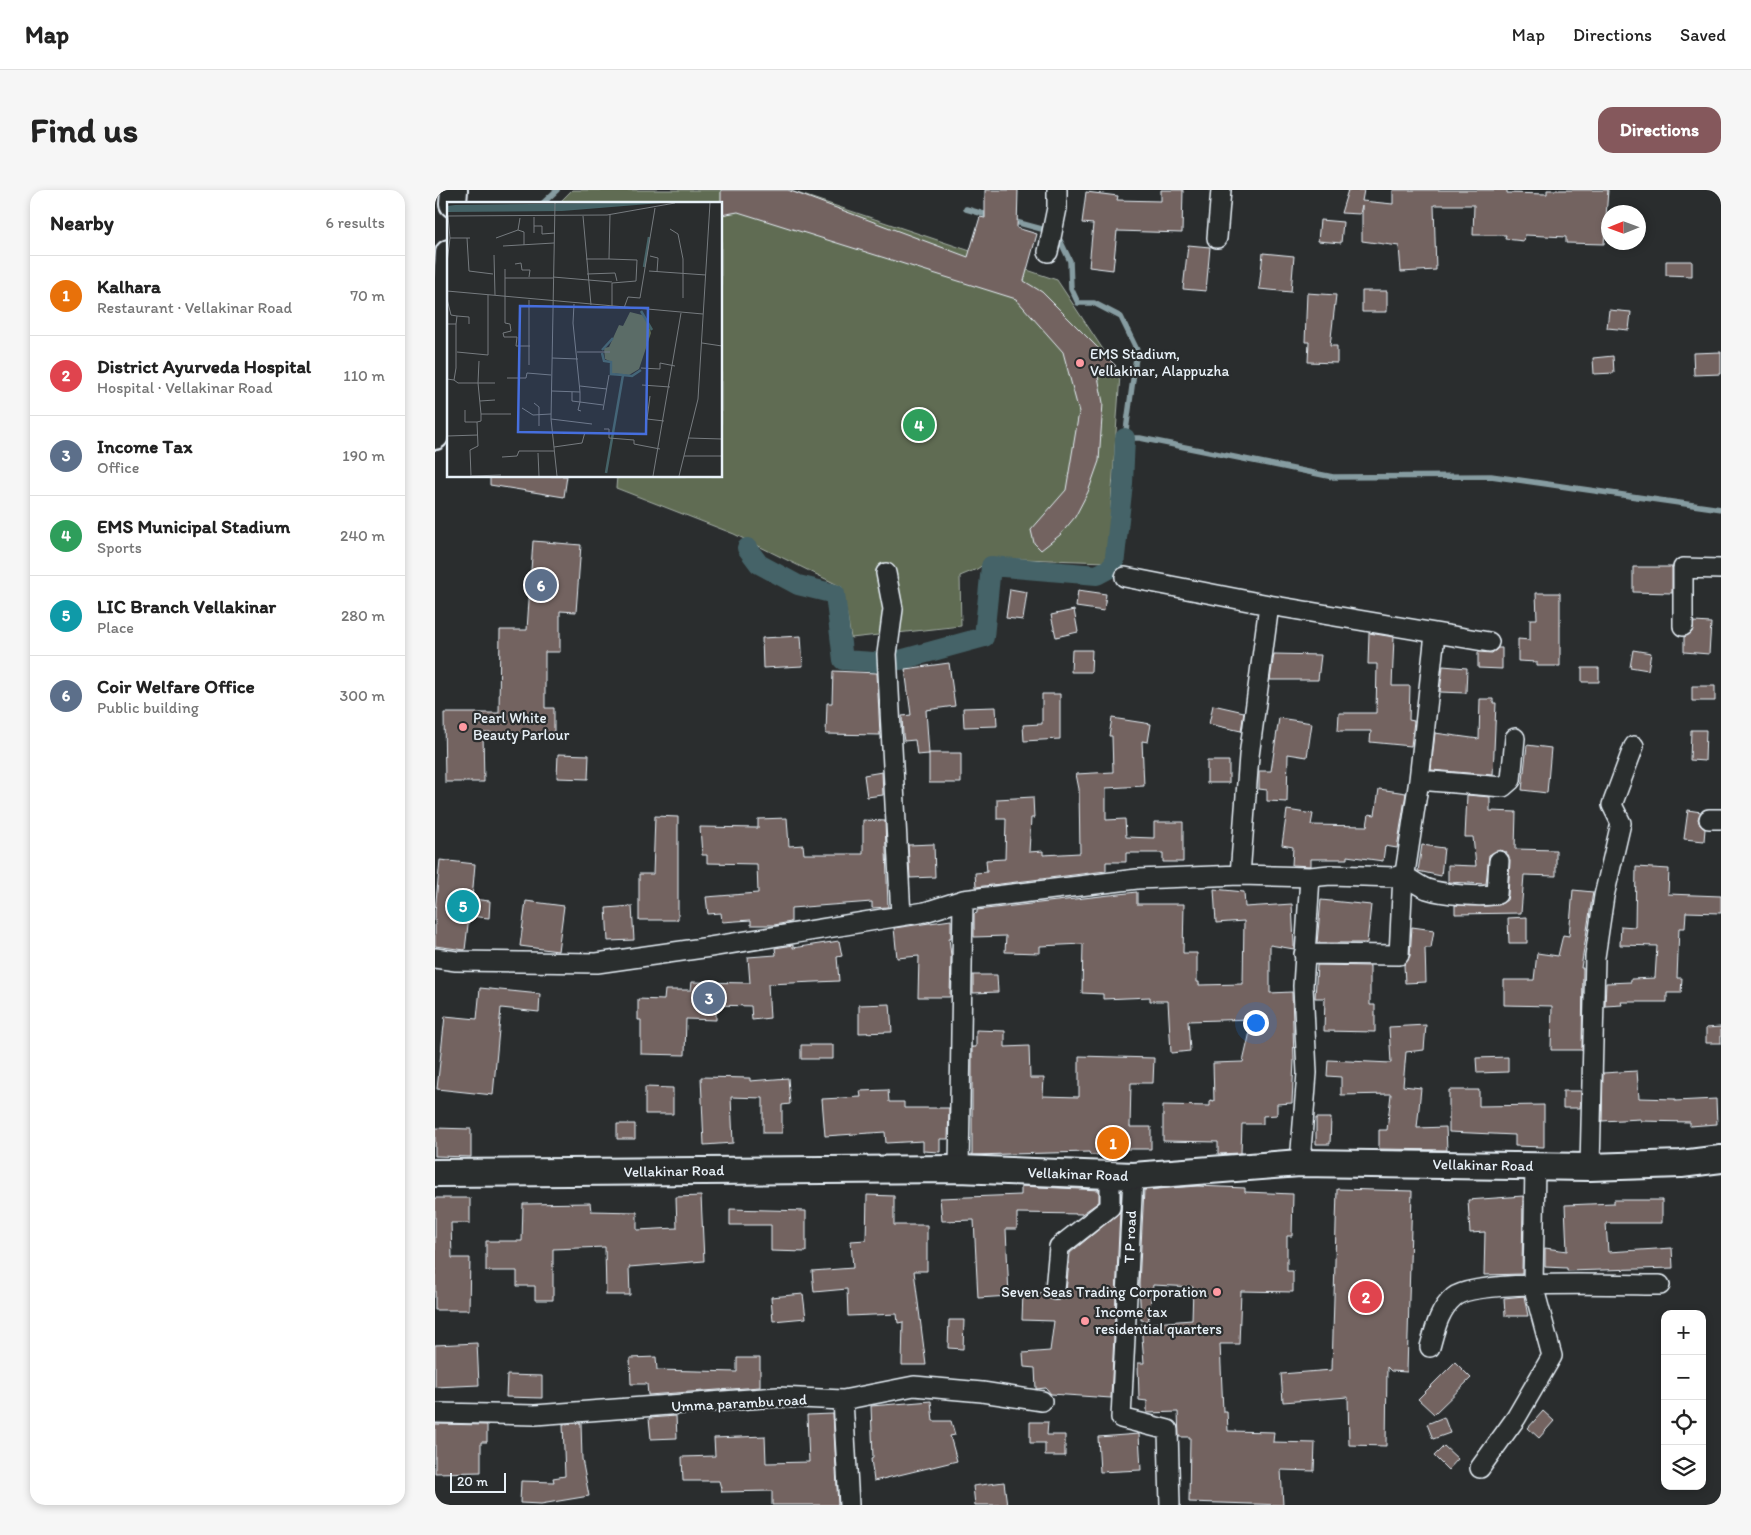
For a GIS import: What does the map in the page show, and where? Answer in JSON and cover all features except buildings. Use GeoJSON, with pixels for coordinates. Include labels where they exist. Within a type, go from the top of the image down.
{"type":"FeatureCollection","features":[{"type":"Feature","properties":{"kind":"main road"},"geometry":{"type":"LineString","coordinates":[[435,436],[447,279]]}},
{"type":"Feature","properties":{"kind":"main road","name":"Vellakinar Road"},"geometry":{"type":"LineString","coordinates":[[435,1173],[959,1169],[1121,1176],[1300,1163],[1535,1165],[1590,1168],[1681,1164],[1721,1159]]}},
{"type":"Feature","properties":{"kind":"street"},"geometry":{"type":"LineString","coordinates":[[1048,252],[1057,208],[1057,190]]}},
{"type":"Feature","properties":{"kind":"street"},"geometry":{"type":"LineString","coordinates":[[1217,238],[1221,190]]}},
{"type":"Feature","properties":{"kind":"street"},"geometry":{"type":"LineString","coordinates":[[1683,626],[1683,568],[1721,569]]}},
{"type":"Feature","properties":{"kind":"street"},"geometry":{"type":"LineString","coordinates":[[886,573],[893,609],[887,654],[901,916]]}},
{"type":"Feature","properties":{"kind":"street"},"geometry":{"type":"LineString","coordinates":[[1125,578],[1269,605],[1489,642]]}},
{"type":"Feature","properties":{"kind":"street"},"geometry":{"type":"LineString","coordinates":[[1240,875],[1249,756],[1269,605]]}},
{"type":"Feature","properties":{"kind":"street"},"geometry":{"type":"LineString","coordinates":[[1305,954],[1399,955],[1403,875],[1408,855],[1419,780],[1435,634]]}},
{"type":"Feature","properties":{"kind":"street"},"geometry":{"type":"LineString","coordinates":[[1419,780],[1503,787],[1511,780],[1515,738]]}},
{"type":"Feature","properties":{"kind":"street"},"geometry":{"type":"LineString","coordinates":[[1590,1168],[1595,957],[1604,896],[1621,823],[1612,805],[1635,746]]}},
{"type":"Feature","properties":{"kind":"street"},"geometry":{"type":"LineString","coordinates":[[435,958],[456,961],[597,963],[710,947],[925,912],[963,900],[1137,879],[1240,875],[1310,877],[1330,875],[1396,877],[1403,875],[1427,889],[1468,895],[1493,895],[1497,894],[1499,861]]}},
{"type":"Feature","properties":{"kind":"street"},"geometry":{"type":"LineString","coordinates":[[1300,1163],[1307,1073],[1303,986],[1310,877]]}},
{"type":"Feature","properties":{"kind":"street"},"geometry":{"type":"LineString","coordinates":[[959,1169],[963,900]]}},
{"type":"Feature","properties":{"kind":"street"},"geometry":{"type":"LineString","coordinates":[[1480,1468],[1516,1418],[1552,1356],[1533,1285],[1535,1165]]}},
{"type":"Feature","properties":{"kind":"street"},"geometry":{"type":"LineString","coordinates":[[1055,1290],[1059,1247],[1110,1207],[1121,1176]]}},
{"type":"Feature","properties":{"kind":"street","name":"T P road"},"geometry":{"type":"LineString","coordinates":[[1121,1176],[1121,1418],[1168,1430],[1170,1505]]}},
{"type":"Feature","properties":{"kind":"street"},"geometry":{"type":"LineString","coordinates":[[1430,1348],[1444,1307],[1456,1295],[1486,1287],[1660,1285]]}},
{"type":"Feature","properties":{"kind":"street","name":"Umma parambu road"},"geometry":{"type":"LineString","coordinates":[[435,1413],[535,1415],[778,1398],[843,1400],[915,1386],[982,1392],[1041,1401]]}},
{"type":"Feature","properties":{"kind":"street"},"geometry":{"type":"LineString","coordinates":[[843,1400],[849,1505]]}},
{"type":"Feature","properties":{"kind":"green space"},"geometry":{"type":"Polygon","coordinates":[[[572,190],[788,190],[1057,280],[1120,375],[1107,562],[993,558],[977,569],[960,576],[961,626],[851,638],[842,587],[734,534],[616,488],[617,478],[723,478],[723,202],[560,202],[572,190]]]}},
{"type":"Feature","properties":{"kind":"waterway"},"geometry":{"type":"LineString","coordinates":[[544,202],[557,190]]}},
{"type":"Feature","properties":{"kind":"waterway"},"geometry":{"type":"LineString","coordinates":[[966,209],[991,216]]}},
{"type":"Feature","properties":{"kind":"waterway"},"geometry":{"type":"LineString","coordinates":[[1012,221],[1049,231]]}},
{"type":"Feature","properties":{"kind":"waterway"},"geometry":{"type":"LineString","coordinates":[[1057,234],[1070,261],[1071,288],[1078,303],[1094,303],[1121,317],[1137,350],[1125,438],[1140,438],[1333,477],[1491,476],[1721,509]]}},
{"type":"Feature","properties":{"kind":"waterway"},"geometry":{"type":"LineString","coordinates":[[900,660],[984,637],[991,566],[1097,575],[1114,566],[1123,483],[1125,438]]}},
{"type":"Feature","properties":{"kind":"waterway"},"geometry":{"type":"LineString","coordinates":[[747,548],[759,564],[798,585],[835,594],[843,660],[874,662]]}},
{"type":"Feature","properties":{"kind":"place","name":"EMS Stadium, Vellakinar, Alappuzha"},"geometry":{"type":"Point","coordinates":[1080,363]}},
{"type":"Feature","properties":{"kind":"place","name":"EMS Municipal Stadium"},"geometry":{"type":"Point","coordinates":[919,425]}},
{"type":"Feature","properties":{"kind":"place","name":"Coir Welfare Office"},"geometry":{"type":"Point","coordinates":[541,585]}},
{"type":"Feature","properties":{"kind":"place","name":"Pearl White Beauty Parlour"},"geometry":{"type":"Point","coordinates":[463,727]}},
{"type":"Feature","properties":{"kind":"place","name":"LIC Branch Vellakinar"},"geometry":{"type":"Point","coordinates":[463,906]}},
{"type":"Feature","properties":{"kind":"place","name":"Income Tax"},"geometry":{"type":"Point","coordinates":[709,998]}},
{"type":"Feature","properties":{"kind":"place","name":"Kalhara"},"geometry":{"type":"Point","coordinates":[1113,1143]}},
{"type":"Feature","properties":{"kind":"place","name":"Seven Seas Trading Corporation"},"geometry":{"type":"Point","coordinates":[1217,1292]}},
{"type":"Feature","properties":{"kind":"place","name":"District Ayurveda Hospital"},"geometry":{"type":"Point","coordinates":[1366,1297]}},
{"type":"Feature","properties":{"kind":"place","name":"Income tax residential quarters"},"geometry":{"type":"Point","coordinates":[1085,1321]}}]}
